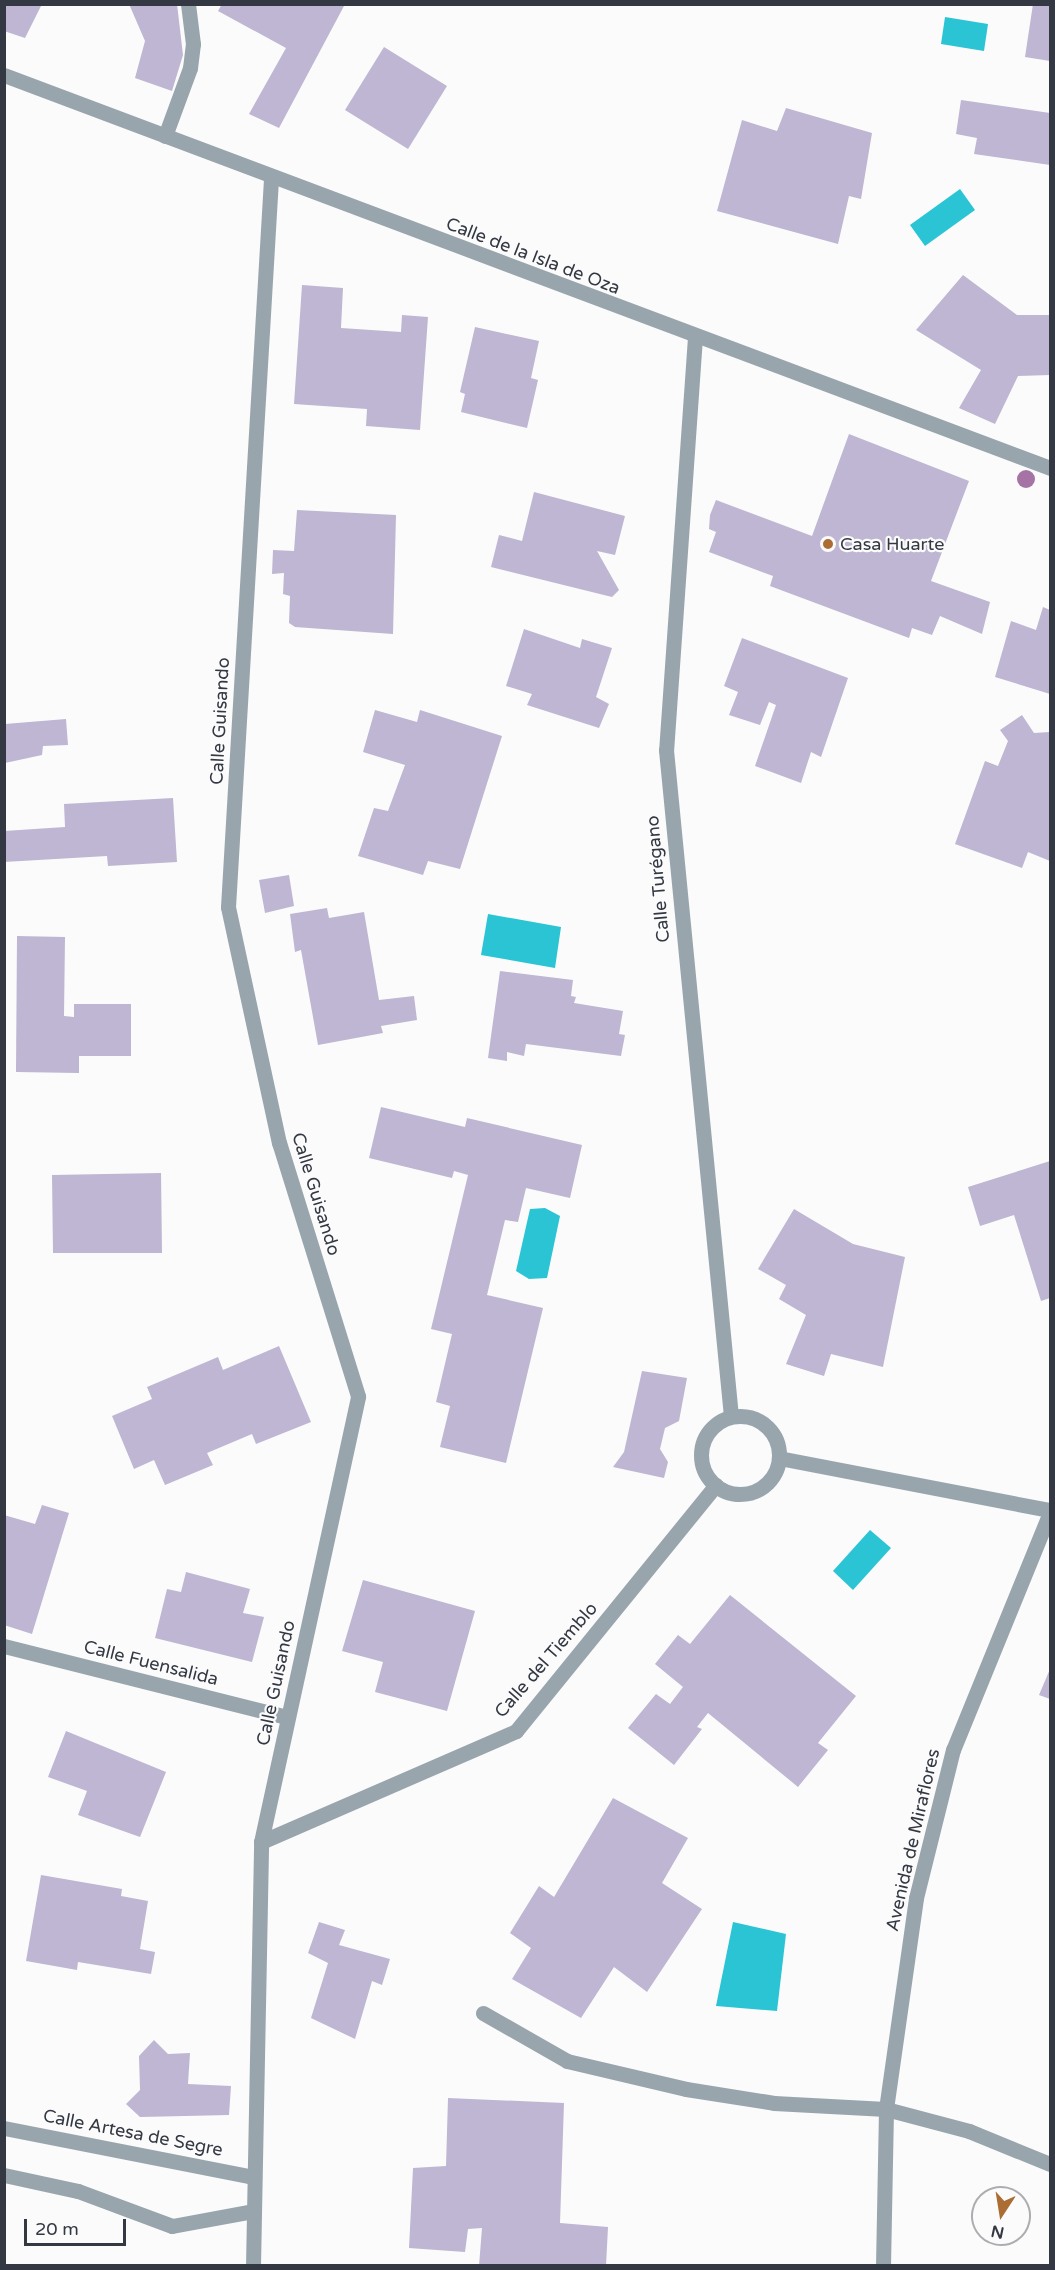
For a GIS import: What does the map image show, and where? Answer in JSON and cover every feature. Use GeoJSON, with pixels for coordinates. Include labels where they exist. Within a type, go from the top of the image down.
{"type":"FeatureCollection","features":[{"type":"Feature","properties":{"kind":"street"},"geometry":{"type":"LineString","coordinates":[[165,136],[190,68],[193,44],[188,4]]}},
{"type":"Feature","properties":{"kind":"street","name":"Calle de la Isla de Oza"},"geometry":{"type":"LineString","coordinates":[[4,75],[695,338],[1050,468]]}},
{"type":"Feature","properties":{"kind":"street","name":"Calle Guisando"},"geometry":{"type":"LineString","coordinates":[[254,2265],[253,2211],[261,1842],[358,1396],[279,1143],[228,907],[271,178]]}},
{"type":"Feature","properties":{"kind":"street","name":"Calle Turégano"},"geometry":{"type":"LineString","coordinates":[[695,338],[666,750],[731,1416]]}},
{"type":"Feature","properties":{"kind":"street"},"geometry":{"type":"LineString","coordinates":[[731,1416],[749,1417],[766,1425],[778,1446],[779,1458],[770,1480],[750,1493],[726,1492],[716,1485],[702,1465],[703,1440],[719,1421],[731,1416]]}},
{"type":"Feature","properties":{"kind":"street"},"geometry":{"type":"LineString","coordinates":[[779,1458],[1050,1511]]}},
{"type":"Feature","properties":{"kind":"street","name":"Calle del Tiemblo"},"geometry":{"type":"LineString","coordinates":[[261,1842],[516,1731],[716,1485]]}},
{"type":"Feature","properties":{"kind":"street","name":"Avenida de Miraflores"},"geometry":{"type":"LineString","coordinates":[[883,2265],[886,2109],[916,1898],[952,1750],[1050,1511]]}},
{"type":"Feature","properties":{"kind":"street","name":"Calle Fuensalida"},"geometry":{"type":"LineString","coordinates":[[4,1646],[287,1717]]}},
{"type":"Feature","properties":{"kind":"street"},"geometry":{"type":"LineString","coordinates":[[483,2013],[567,2061],[687,2089],[774,2103],[886,2109],[969,2132],[1050,2164]]}},
{"type":"Feature","properties":{"kind":"street","name":"Calle Artesa de Segre"},"geometry":{"type":"LineString","coordinates":[[4,2127],[254,2177]]}},
{"type":"Feature","properties":{"kind":"street"},"geometry":{"type":"LineString","coordinates":[[4,2175],[78,2192],[172,2226],[253,2211]]}},
{"type":"Feature","properties":{"kind":"water"},"geometry":{"type":"Polygon","coordinates":[[[945,17],[988,24],[984,51],[941,44],[945,17]]]}},
{"type":"Feature","properties":{"kind":"water"},"geometry":{"type":"Polygon","coordinates":[[[960,189],[975,210],[925,246],[910,225],[960,189]]]}},
{"type":"Feature","properties":{"kind":"water"},"geometry":{"type":"Polygon","coordinates":[[[488,914],[561,927],[555,968],[481,955],[488,914]]]}},
{"type":"Feature","properties":{"kind":"water"},"geometry":{"type":"Polygon","coordinates":[[[545,1208],[560,1216],[547,1278],[529,1279],[516,1271],[530,1209],[545,1208]]]}},
{"type":"Feature","properties":{"kind":"water"},"geometry":{"type":"Polygon","coordinates":[[[870,1530],[891,1548],[853,1590],[833,1571],[870,1530]]]}},
{"type":"Feature","properties":{"kind":"water"},"geometry":{"type":"Polygon","coordinates":[[[733,1922],[786,1934],[777,2011],[716,2006],[733,1922]]]}},
{"type":"Feature","properties":{"kind":"building"},"geometry":{"type":"Polygon","coordinates":[[[4,4],[42,4],[25,38],[4,31],[4,4]]]}},
{"type":"Feature","properties":{"kind":"building"},"geometry":{"type":"Polygon","coordinates":[[[129,4],[177,4],[183,55],[172,91],[135,78],[145,41],[129,4]]]}},
{"type":"Feature","properties":{"kind":"building"},"geometry":{"type":"Polygon","coordinates":[[[222,4],[344,6],[279,128],[249,114],[286,48],[218,11],[222,4]]]}},
{"type":"Feature","properties":{"kind":"building"},"geometry":{"type":"Polygon","coordinates":[[[1033,4],[1050,4],[1050,61],[1025,57],[1033,4]]]}},
{"type":"Feature","properties":{"kind":"building"},"geometry":{"type":"Polygon","coordinates":[[[384,47],[447,86],[408,149],[345,110],[384,47]]]}},
{"type":"Feature","properties":{"kind":"building"},"geometry":{"type":"Polygon","coordinates":[[[961,100],[1050,113],[1050,165],[974,154],[977,138],[956,134],[961,100]]]}},
{"type":"Feature","properties":{"kind":"building"},"geometry":{"type":"Polygon","coordinates":[[[786,108],[872,133],[861,199],[849,196],[838,244],[717,211],[742,120],[777,131],[786,108]]]}},
{"type":"Feature","properties":{"kind":"building"},"geometry":{"type":"Polygon","coordinates":[[[963,275],[1017,315],[1050,315],[1050,375],[1018,376],[995,424],[959,408],[981,370],[916,330],[963,275]]]}},
{"type":"Feature","properties":{"kind":"building"},"geometry":{"type":"Polygon","coordinates":[[[302,285],[343,288],[341,328],[401,332],[402,315],[428,317],[420,430],[366,426],[367,409],[294,404],[302,285]]]}},
{"type":"Feature","properties":{"kind":"building"},"geometry":{"type":"Polygon","coordinates":[[[475,327],[539,341],[531,378],[538,380],[527,428],[461,412],[465,394],[460,392],[475,327]]]}},
{"type":"Feature","properties":{"kind":"building","name":"Casa Huarte"},"geometry":{"type":"Polygon","coordinates":[[[849,434],[969,481],[931,581],[990,602],[982,634],[940,616],[932,635],[912,628],[909,638],[770,586],[773,576],[709,552],[716,532],[709,529],[710,515],[716,500],[812,536],[849,434]]]}},
{"type":"Feature","properties":{"kind":"building"},"geometry":{"type":"Polygon","coordinates":[[[534,492],[625,516],[615,555],[597,551],[619,590],[612,597],[491,567],[499,535],[522,541],[534,492]]]}},
{"type":"Feature","properties":{"kind":"building"},"geometry":{"type":"Polygon","coordinates":[[[297,510],[396,515],[393,634],[295,627],[289,623],[290,596],[283,594],[284,573],[272,574],[273,550],[294,551],[297,510]]]}},
{"type":"Feature","properties":{"kind":"building"},"geometry":{"type":"Polygon","coordinates":[[[1043,607],[1050,610],[1050,694],[995,677],[1011,621],[1036,630],[1043,607]]]}},
{"type":"Feature","properties":{"kind":"building"},"geometry":{"type":"Polygon","coordinates":[[[524,629],[580,648],[582,639],[612,648],[596,697],[609,704],[599,728],[527,705],[532,694],[506,686],[524,629]]]}},
{"type":"Feature","properties":{"kind":"building"},"geometry":{"type":"Polygon","coordinates":[[[742,638],[848,678],[821,757],[811,752],[801,783],[755,766],[776,705],[769,702],[760,725],[729,715],[738,692],[724,686],[742,638]]]}},
{"type":"Feature","properties":{"kind":"building"},"geometry":{"type":"Polygon","coordinates":[[[375,710],[417,722],[420,710],[502,736],[460,869],[428,861],[423,875],[358,856],[374,808],[388,811],[405,765],[363,752],[375,710]]]}},
{"type":"Feature","properties":{"kind":"building"},"geometry":{"type":"Polygon","coordinates":[[[1022,715],[1034,733],[1050,732],[1050,861],[1028,852],[1022,868],[955,844],[985,761],[998,766],[1008,741],[1000,730],[1022,715]]]}},
{"type":"Feature","properties":{"kind":"building"},"geometry":{"type":"Polygon","coordinates":[[[66,719],[68,745],[43,746],[42,755],[5,763],[5,724],[66,719]]]}},
{"type":"Feature","properties":{"kind":"building"},"geometry":{"type":"Polygon","coordinates":[[[173,798],[177,862],[108,866],[107,856],[4,862],[4,831],[65,827],[64,804],[173,798]]]}},
{"type":"Feature","properties":{"kind":"building"},"geometry":{"type":"Polygon","coordinates":[[[289,875],[294,906],[265,913],[259,880],[289,875]]]}},
{"type":"Feature","properties":{"kind":"building"},"geometry":{"type":"Polygon","coordinates":[[[327,908],[329,918],[364,912],[379,1000],[414,996],[417,1020],[381,1026],[383,1033],[318,1045],[301,950],[295,952],[290,914],[327,908]]]}},
{"type":"Feature","properties":{"kind":"building"},"geometry":{"type":"Polygon","coordinates":[[[17,936],[65,937],[64,1016],[74,1017],[74,1004],[131,1004],[131,1056],[79,1056],[79,1073],[16,1072],[17,936]]]}},
{"type":"Feature","properties":{"kind":"building"},"geometry":{"type":"Polygon","coordinates":[[[500,971],[573,980],[571,996],[576,997],[574,1003],[623,1011],[619,1034],[625,1035],[621,1056],[526,1044],[524,1056],[507,1052],[507,1061],[488,1058],[500,971]]]}},
{"type":"Feature","properties":{"kind":"building"},"geometry":{"type":"Polygon","coordinates":[[[381,1107],[465,1127],[467,1118],[582,1145],[570,1198],[526,1188],[518,1222],[505,1220],[487,1295],[543,1308],[506,1463],[440,1447],[450,1406],[436,1402],[452,1334],[431,1329],[468,1175],[454,1171],[452,1178],[369,1158],[381,1107]]]}},
{"type":"Feature","properties":{"kind":"building"},"geometry":{"type":"Polygon","coordinates":[[[1050,1161],[1050,1298],[1041,1301],[1014,1215],[980,1226],[968,1187],[1050,1161]]]}},
{"type":"Feature","properties":{"kind":"building"},"geometry":{"type":"Polygon","coordinates":[[[161,1173],[162,1253],[53,1253],[52,1175],[161,1173]]]}},
{"type":"Feature","properties":{"kind":"building"},"geometry":{"type":"Polygon","coordinates":[[[794,1209],[853,1244],[905,1257],[883,1367],[831,1354],[824,1376],[786,1364],[806,1315],[779,1299],[786,1285],[758,1269],[794,1209]]]}},
{"type":"Feature","properties":{"kind":"building"},"geometry":{"type":"Polygon","coordinates":[[[279,1346],[311,1422],[256,1444],[252,1434],[207,1453],[213,1465],[165,1485],[154,1460],[134,1469],[112,1416],[152,1399],[147,1387],[218,1357],[223,1370],[279,1346]]]}},
{"type":"Feature","properties":{"kind":"building"},"geometry":{"type":"Polygon","coordinates":[[[642,1371],[687,1378],[679,1421],[665,1428],[660,1449],[668,1462],[664,1478],[613,1467],[624,1452],[642,1371]]]}},
{"type":"Feature","properties":{"kind":"building"},"geometry":{"type":"Polygon","coordinates":[[[42,1505],[69,1513],[32,1634],[4,1625],[4,1515],[35,1524],[42,1505]]]}},
{"type":"Feature","properties":{"kind":"building"},"geometry":{"type":"Polygon","coordinates":[[[186,1572],[250,1589],[243,1613],[264,1617],[252,1662],[155,1638],[167,1589],[181,1592],[186,1572]]]}},
{"type":"Feature","properties":{"kind":"building"},"geometry":{"type":"Polygon","coordinates":[[[363,1580],[475,1611],[447,1711],[375,1692],[383,1662],[342,1651],[363,1580]]]}},
{"type":"Feature","properties":{"kind":"building"},"geometry":{"type":"Polygon","coordinates":[[[730,1595],[856,1696],[818,1743],[828,1750],[798,1787],[708,1713],[697,1727],[702,1729],[674,1765],[628,1728],[656,1694],[670,1704],[683,1687],[655,1664],[678,1635],[690,1644],[730,1595]]]}},
{"type":"Feature","properties":{"kind":"building"},"geometry":{"type":"Polygon","coordinates":[[[1050,1669],[1050,1699],[1039,1695],[1050,1669]]]}},
{"type":"Feature","properties":{"kind":"building"},"geometry":{"type":"Polygon","coordinates":[[[66,1731],[166,1772],[140,1837],[78,1815],[87,1791],[48,1777],[66,1731]]]}},
{"type":"Feature","properties":{"kind":"building"},"geometry":{"type":"Polygon","coordinates":[[[613,1798],[688,1838],[662,1883],[702,1909],[647,1992],[614,1967],[581,2018],[512,1979],[531,1948],[510,1933],[539,1886],[554,1897],[613,1798]]]}},
{"type":"Feature","properties":{"kind":"building"},"geometry":{"type":"Polygon","coordinates":[[[41,1875],[122,1889],[121,1896],[148,1901],[140,1949],[155,1952],[151,1974],[78,1962],[77,1970],[26,1961],[41,1875]]]}},
{"type":"Feature","properties":{"kind":"building"},"geometry":{"type":"Polygon","coordinates":[[[319,1922],[345,1930],[339,1945],[390,1959],[382,1985],[372,1981],[355,2039],[311,2018],[328,1963],[308,1953],[319,1922]]]}},
{"type":"Feature","properties":{"kind":"building"},"geometry":{"type":"Polygon","coordinates":[[[154,2040],[168,2054],[190,2053],[188,2084],[231,2086],[229,2115],[140,2117],[126,2104],[140,2090],[139,2056],[154,2040]]]}},
{"type":"Feature","properties":{"kind":"building"},"geometry":{"type":"Polygon","coordinates":[[[448,2098],[564,2103],[560,2223],[608,2227],[606,2266],[479,2266],[482,2228],[468,2229],[465,2252],[409,2248],[413,2168],[446,2166],[448,2098]]]}},
{"type":"Feature","properties":{"kind":"place","name":"Casa Huarte"},"geometry":{"type":"Point","coordinates":[828,544]}}]}
